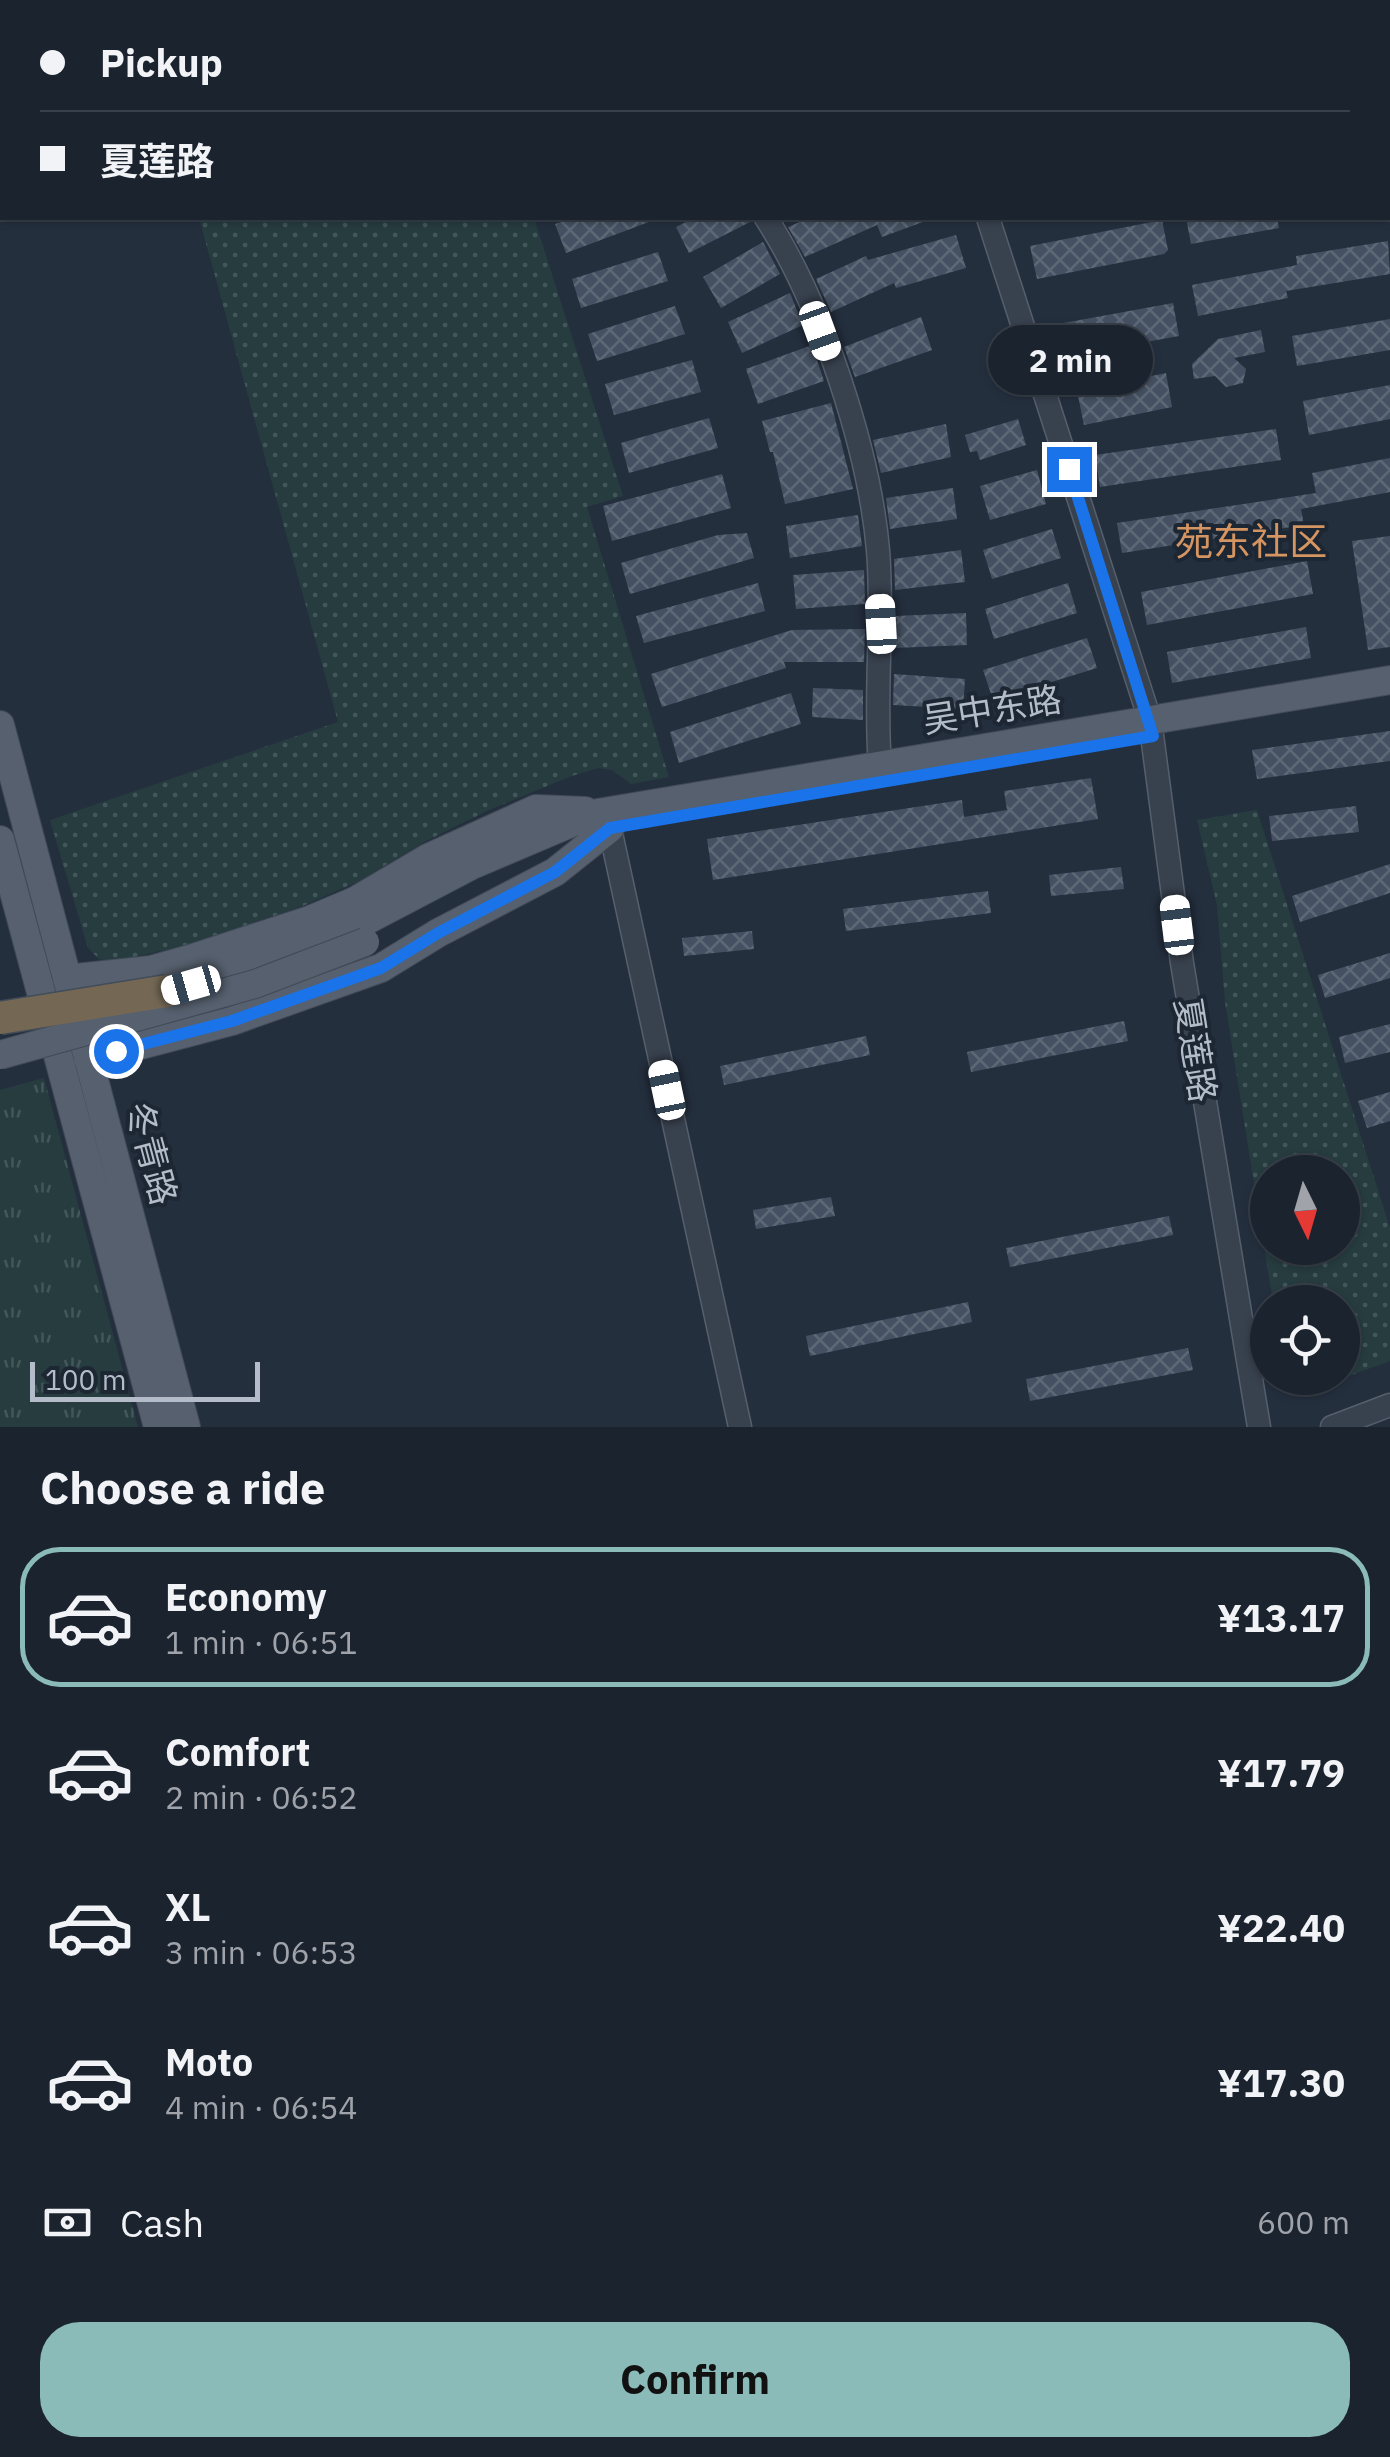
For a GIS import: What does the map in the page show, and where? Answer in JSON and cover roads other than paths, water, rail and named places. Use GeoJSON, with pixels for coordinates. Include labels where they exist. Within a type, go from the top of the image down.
{"type":"FeatureCollection","features":[{"type":"Feature","properties":{"kind":"highway"},"geometry":{"type":"LineString","coordinates":[[0,1018],[168,991]]}},
{"type":"Feature","properties":{"kind":"main road","name":"吴中东路"},"geometry":{"type":"LineString","coordinates":[[608,820],[1152,728],[1390,680]]}},
{"type":"Feature","properties":{"kind":"main road","name":"吴中东路"},"geometry":{"type":"LineString","coordinates":[[608,820],[880,765],[1390,698]]}},
{"type":"Feature","properties":{"kind":"main road","name":"冬青路"},"geometry":{"type":"LineString","coordinates":[[0,725],[186,1427]]}},
{"type":"Feature","properties":{"kind":"main road"},"geometry":{"type":"LineString","coordinates":[[68,979],[151,970],[310,920],[355,901],[476,834],[536,809],[608,820]]}},
{"type":"Feature","properties":{"kind":"main road"},"geometry":{"type":"LineString","coordinates":[[0,1055],[256,984],[608,820]]}},
{"type":"Feature","properties":{"kind":"main road"},"geometry":{"type":"LineString","coordinates":[[88,1059],[232,1021],[381,968],[438,933],[555,872],[608,820]]}},
{"type":"Feature","properties":{"kind":"main road","name":"冬青路"},"geometry":{"type":"LineString","coordinates":[[0,840],[158,1427]]}},
{"type":"Feature","properties":{"kind":"main road"},"geometry":{"type":"LineString","coordinates":[[0,1035],[362,935]]}},
{"type":"Feature","properties":{"kind":"street"},"geometry":{"type":"LineString","coordinates":[[767,220],[786,249],[815,317],[865,464],[878,548],[880,765]]}},
{"type":"Feature","properties":{"kind":"street","name":"夏莲路"},"geometry":{"type":"LineString","coordinates":[[989,220],[1152,728],[1182,963],[1259,1427]]}},
{"type":"Feature","properties":{"kind":"street"},"geometry":{"type":"LineString","coordinates":[[608,820],[740,1427]]}},
{"type":"Feature","properties":{"kind":"street"},"geometry":{"type":"LineString","coordinates":[[1332,1427],[1390,1405]]}},
{"type":"Feature","properties":{"kind":"district","name":"苑东社区"},"geometry":{"type":"Point","coordinates":[1251,540]}}]}
